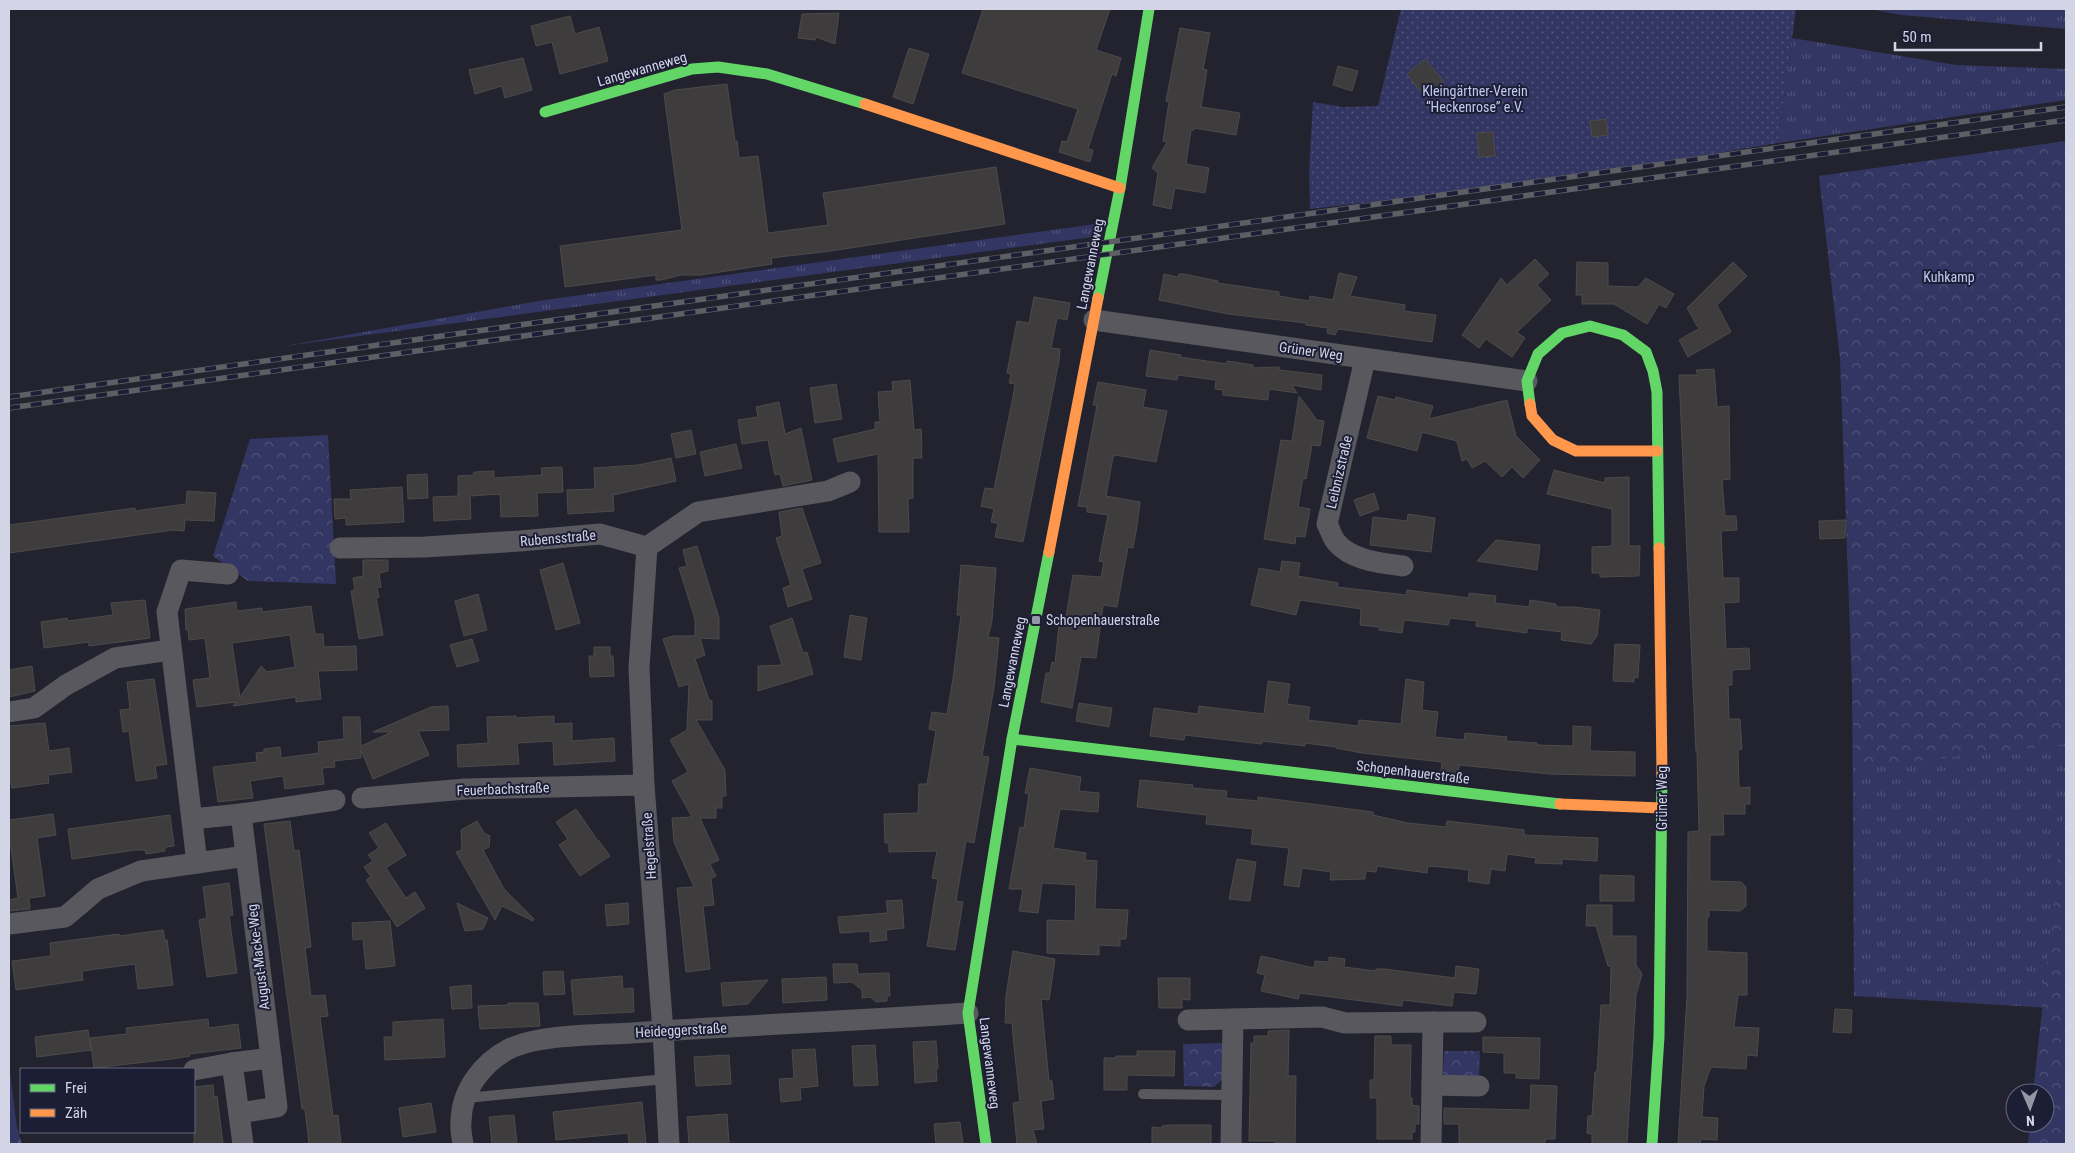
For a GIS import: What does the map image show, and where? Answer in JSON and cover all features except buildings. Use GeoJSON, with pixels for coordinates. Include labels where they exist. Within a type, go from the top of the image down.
{"type":"FeatureCollection","features":[{"type":"Feature","properties":{"kind":"street","name":"Langewanneweg"},"geometry":{"type":"LineString","coordinates":[[986,1144],[968,1013],[1012,739],[1120,188],[1149,9]]}},
{"type":"Feature","properties":{"kind":"street","name":"Langewanneweg"},"geometry":{"type":"LineString","coordinates":[[545,112],[692,69],[718,67],[738,69],[767,74],[834,94],[1120,188]]}},
{"type":"Feature","properties":{"kind":"street","name":"Grüner Weg"},"geometry":{"type":"LineString","coordinates":[[1094,320],[1527,382]]}},
{"type":"Feature","properties":{"kind":"street","name":"Grüner Weg"},"geometry":{"type":"LineString","coordinates":[[1652,1144],[1659,1037],[1662,808],[1657,392],[1653,371],[1646,352],[1623,335],[1590,326],[1562,333],[1538,354],[1527,382],[1532,416],[1553,440],[1576,451],[1657,451]]}},
{"type":"Feature","properties":{"kind":"street","name":"Leibnizstraße"},"geometry":{"type":"LineString","coordinates":[[1365,360],[1327,524],[1336,542],[1350,552],[1366,560],[1403,566]]}},
{"type":"Feature","properties":{"kind":"street"},"geometry":{"type":"LineString","coordinates":[[647,547],[698,512],[828,491],[850,482]]}},
{"type":"Feature","properties":{"kind":"street","name":"Rubensstraße"},"geometry":{"type":"LineString","coordinates":[[340,548],[425,547],[520,542],[600,534],[647,547]]}},
{"type":"Feature","properties":{"kind":"street","name":"Hegelstraße"},"geometry":{"type":"LineString","coordinates":[[647,547],[639,668],[644,785],[663,1030],[669,1144]]}},
{"type":"Feature","properties":{"kind":"street"},"geometry":{"type":"LineString","coordinates":[[197,862],[166,612],[181,570],[228,574]]}},
{"type":"Feature","properties":{"kind":"street"},"geometry":{"type":"LineString","coordinates":[[9,712],[34,708],[66,685],[115,658],[170,650]]}},
{"type":"Feature","properties":{"kind":"street","name":"Schopenhauerstraße"},"geometry":{"type":"LineString","coordinates":[[1012,739],[1554,804],[1662,808]]}},
{"type":"Feature","properties":{"kind":"street","name":"Feuerbachstraße"},"geometry":{"type":"LineString","coordinates":[[362,798],[465,790],[644,785]]}},
{"type":"Feature","properties":{"kind":"street"},"geometry":{"type":"LineString","coordinates":[[192,820],[335,800]]}},
{"type":"Feature","properties":{"kind":"street","name":"August-Macke-Weg"},"geometry":{"type":"LineString","coordinates":[[239,1113],[277,1107],[242,814]]}},
{"type":"Feature","properties":{"kind":"street"},"geometry":{"type":"LineString","coordinates":[[9,924],[65,917],[98,889],[141,871],[246,856]]}},
{"type":"Feature","properties":{"kind":"street","name":"Heideggerstraße"},"geometry":{"type":"LineString","coordinates":[[462,1144],[460,1122],[470,1087],[484,1067],[496,1057],[524,1043],[572,1037],[663,1030],[968,1013]]}},
{"type":"Feature","properties":{"kind":"street"},"geometry":{"type":"LineString","coordinates":[[1188,1020],[1322,1017],[1346,1023],[1476,1022]]}},
{"type":"Feature","properties":{"kind":"street"},"geometry":{"type":"LineString","coordinates":[[1232,1144],[1233,1019]]}},
{"type":"Feature","properties":{"kind":"street"},"geometry":{"type":"LineString","coordinates":[[1431,1144],[1433,1022]]}},
{"type":"Feature","properties":{"kind":"street"},"geometry":{"type":"LineString","coordinates":[[195,1070],[271,1058]]}},
{"type":"Feature","properties":{"kind":"street"},"geometry":{"type":"LineString","coordinates":[[232,1063],[243,1144]]}},
{"type":"Feature","properties":{"kind":"street"},"geometry":{"type":"LineString","coordinates":[[1432,1085],[1479,1086]]}},
{"type":"Feature","properties":{"kind":"lane"},"geometry":{"type":"LineString","coordinates":[[466,1098],[666,1079]]}},
{"type":"Feature","properties":{"kind":"lane"},"geometry":{"type":"LineString","coordinates":[[1143,1094],[1232,1094]]}},
{"type":"Feature","properties":{"kind":"green space","name":"Kleingärtner-Verein “Heckenrose” e.V."},"geometry":{"type":"Polygon","coordinates":[[[1401,9],[1796,9],[1778,143],[1546,182],[1310,209],[1309,173],[1313,102],[1343,107],[1378,106],[1401,9]]]}},
{"type":"Feature","properties":{"kind":"green space"},"geometry":{"type":"Polygon","coordinates":[[[1870,9],[2066,9],[2066,29],[1901,15],[1870,9]]]}},
{"type":"Feature","properties":{"kind":"green space"},"geometry":{"type":"Polygon","coordinates":[[[1792,38],[1956,65],[2066,69],[2066,100],[1778,143],[1792,38]]]}},
{"type":"Feature","properties":{"kind":"green space","name":"Kuhkamp"},"geometry":{"type":"Polygon","coordinates":[[[2066,141],[2066,744],[1855,768],[1840,359],[1819,176],[2066,141]]]}},
{"type":"Feature","properties":{"kind":"green space","name":"Kuhkamp"},"geometry":{"type":"Polygon","coordinates":[[[2066,142],[2066,1144],[2055,1133],[2055,1083],[2046,1083],[2049,1008],[1854,996],[1849,172],[2066,142]]]}},
{"type":"Feature","properties":{"kind":"green space"},"geometry":{"type":"Polygon","coordinates":[[[1103,223],[1100,236],[285,346],[544,300],[1103,223]]]}},
{"type":"Feature","properties":{"kind":"green space"},"geometry":{"type":"Polygon","coordinates":[[[328,435],[336,584],[248,581],[213,556],[250,439],[328,435]]]}},
{"type":"Feature","properties":{"kind":"green space"},"geometry":{"type":"Polygon","coordinates":[[[2066,788],[2066,1144],[2028,1144],[2029,1133],[2055,1133],[2055,1083],[2034,1083],[2066,788]]]}},
{"type":"Feature","properties":{"kind":"green space"},"geometry":{"type":"Polygon","coordinates":[[[1223,1043],[1223,1079],[1214,1087],[1184,1086],[1183,1044],[1223,1043]]]}},
{"type":"Feature","properties":{"kind":"green space"},"geometry":{"type":"Polygon","coordinates":[[[1444,1051],[1480,1051],[1479,1078],[1449,1078],[1443,1074],[1444,1051]]]}},
{"type":"Feature","properties":{"kind":"green space"},"geometry":{"type":"Polygon","coordinates":[[[9,1064],[17,1128],[22,1144],[9,1144],[9,1064]]]}},
{"type":"Feature","properties":{"kind":"railway"},"geometry":{"type":"LineString","coordinates":[[9,397],[2066,107]]}},
{"type":"Feature","properties":{"kind":"railway"},"geometry":{"type":"LineString","coordinates":[[9,408],[2066,120]]}},
{"type":"Feature","properties":{"kind":"traffic: fast"},"geometry":{"type":"LineString","coordinates":[[1098,298],[1120,188],[1149,9]]}},
{"type":"Feature","properties":{"kind":"traffic: fast"},"geometry":{"type":"LineString","coordinates":[[545,112],[692,69],[718,67],[767,74],[865,104]]}},
{"type":"Feature","properties":{"kind":"traffic: fast"},"geometry":{"type":"LineString","coordinates":[[1530,404],[1527,381],[1538,354],[1562,333],[1590,326],[1623,335],[1646,352],[1653,371],[1657,392],[1659,548]]}},
{"type":"Feature","properties":{"kind":"traffic: fast"},"geometry":{"type":"LineString","coordinates":[[986,1144],[968,1013],[1012,739],[1049,552]]}},
{"type":"Feature","properties":{"kind":"traffic: fast"},"geometry":{"type":"LineString","coordinates":[[1012,739],[1560,804]]}},
{"type":"Feature","properties":{"kind":"traffic: fast"},"geometry":{"type":"LineString","coordinates":[[1652,1144],[1659,1037],[1662,774]]}},
{"type":"Feature","properties":{"kind":"traffic: slow"},"geometry":{"type":"LineString","coordinates":[[865,104],[1120,188]]}},
{"type":"Feature","properties":{"kind":"traffic: slow"},"geometry":{"type":"LineString","coordinates":[[1049,552],[1098,298]]}},
{"type":"Feature","properties":{"kind":"traffic: slow"},"geometry":{"type":"LineString","coordinates":[[1530,404],[1532,416],[1553,440],[1576,451],[1657,451]]}},
{"type":"Feature","properties":{"kind":"traffic: slow"},"geometry":{"type":"LineString","coordinates":[[1659,548],[1662,774]]}},
{"type":"Feature","properties":{"kind":"traffic: slow"},"geometry":{"type":"LineString","coordinates":[[1560,804],[1662,808]]}},
{"type":"Feature","properties":{"kind":"place","name":"Schopenhauerstraße"},"geometry":{"type":"Point","coordinates":[1036,620]}}]}
